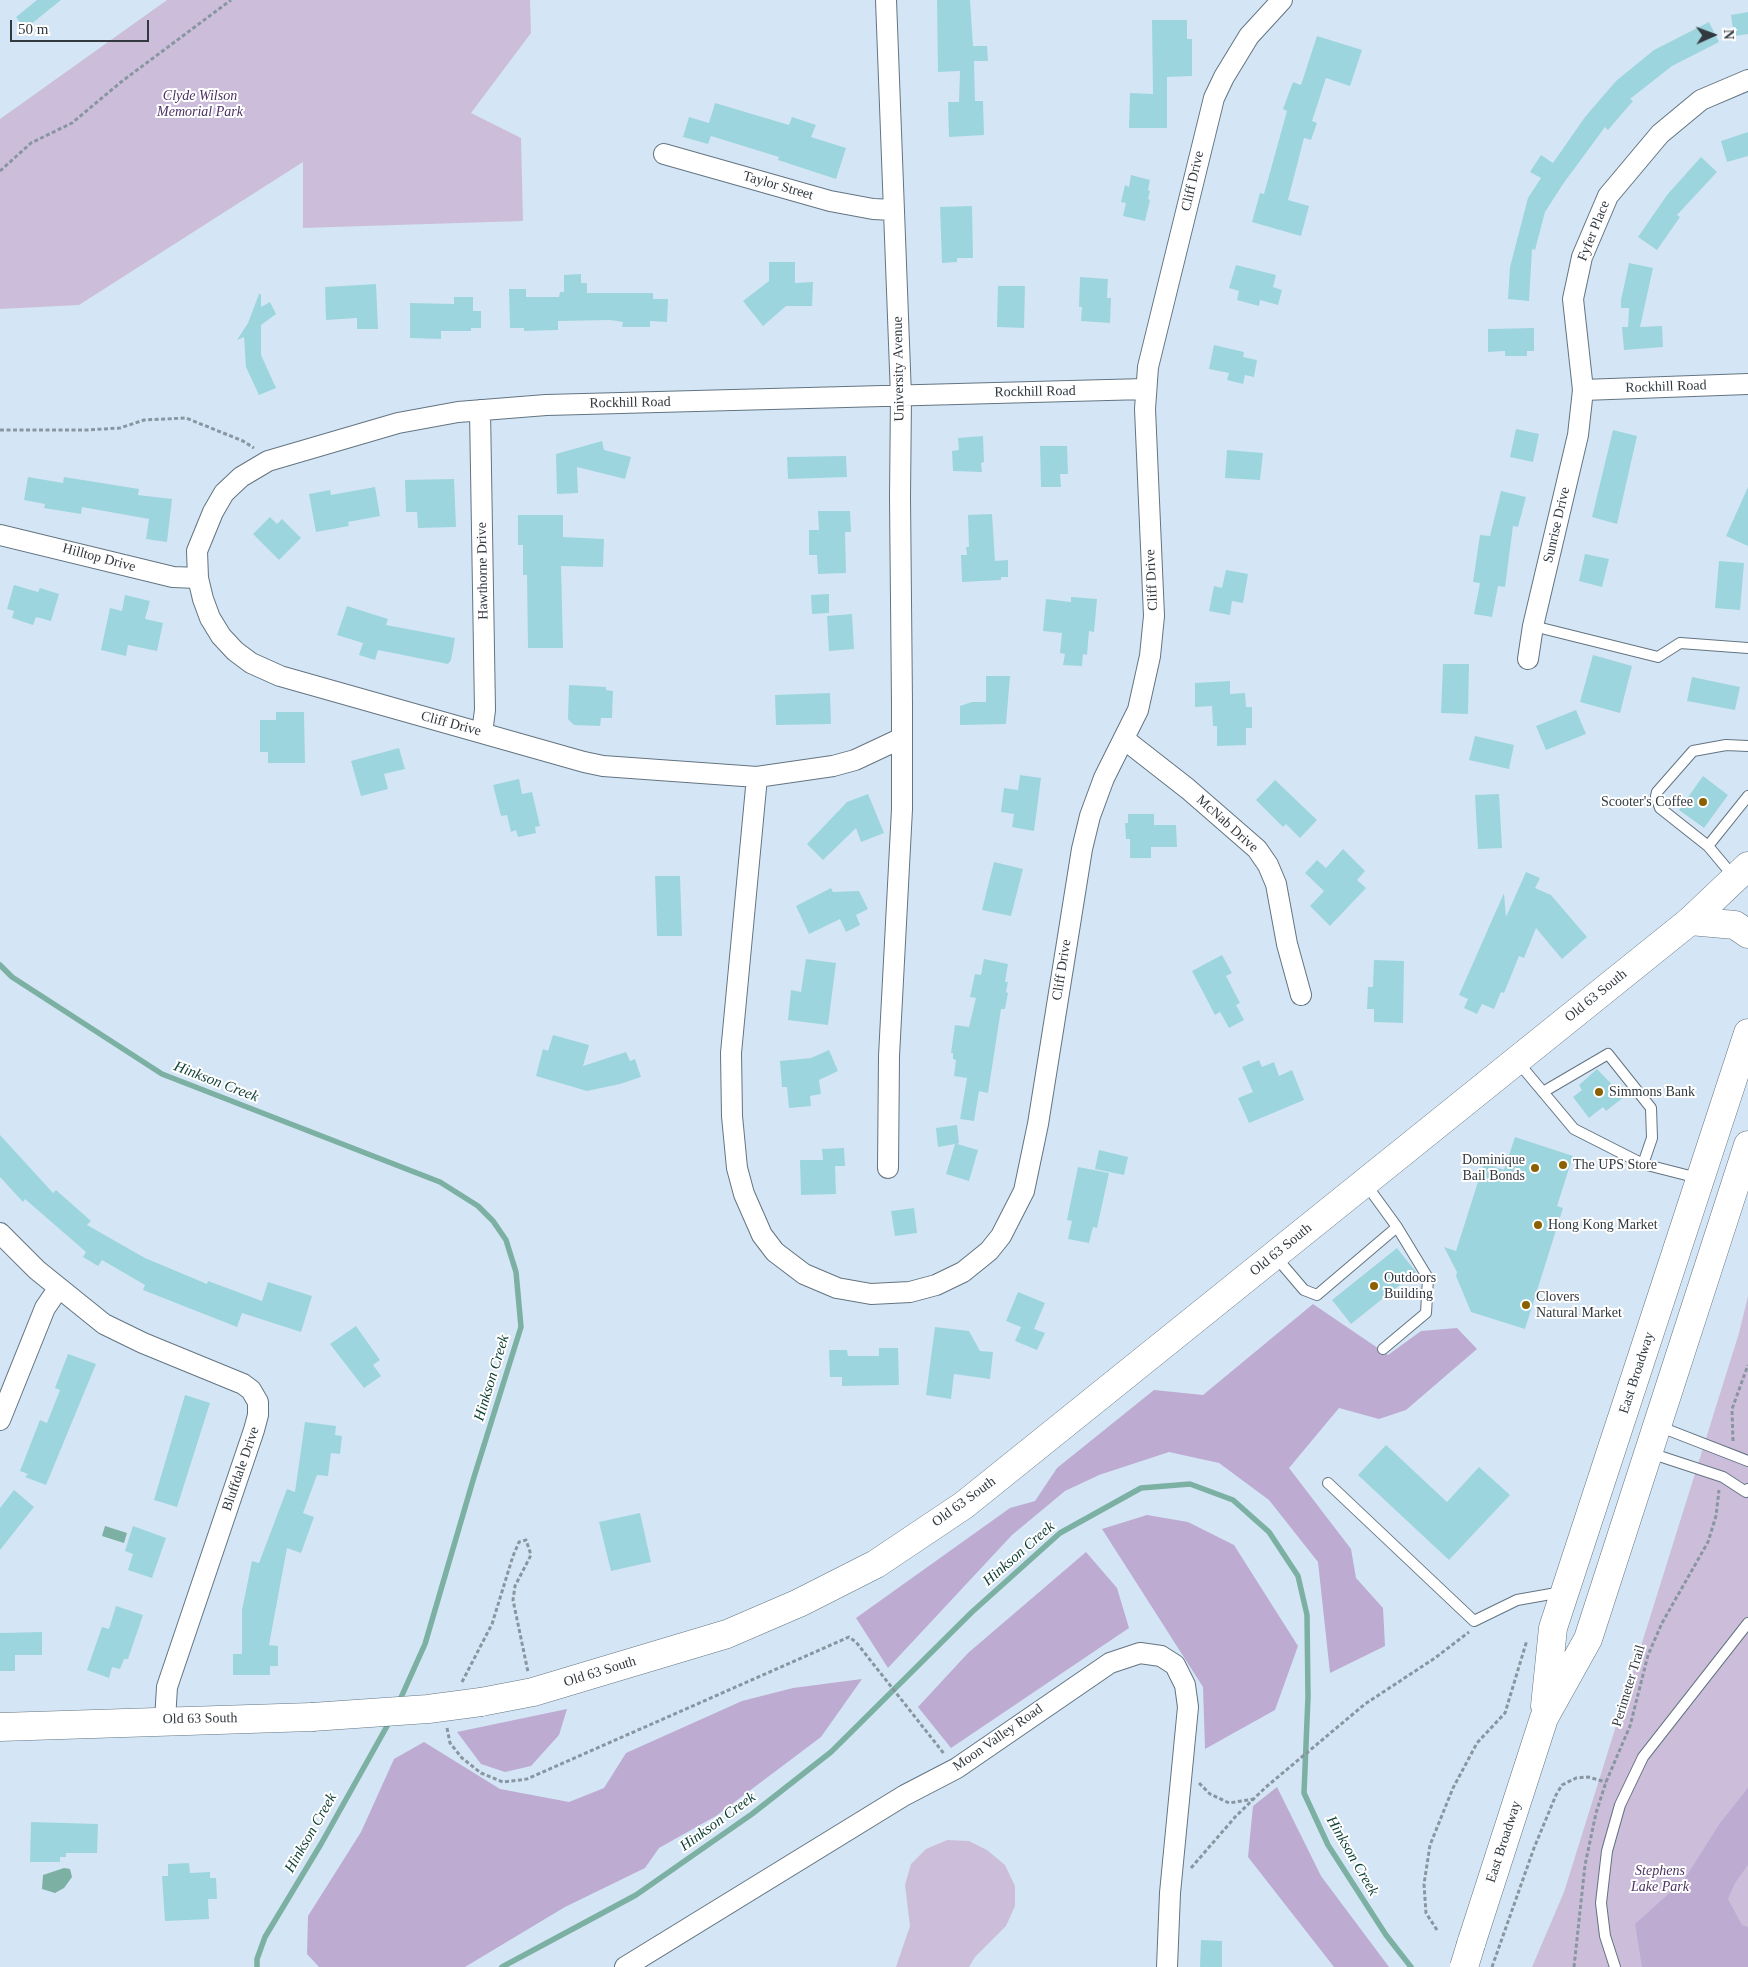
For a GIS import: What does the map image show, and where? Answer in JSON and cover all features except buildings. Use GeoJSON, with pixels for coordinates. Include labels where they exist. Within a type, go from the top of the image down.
{"type":"FeatureCollection","features":[{"type":"Feature","properties":{"kind":"main road","name":"Old 63 South"},"geometry":{"type":"LineString","coordinates":[[0,1726],[312,1717],[428,1709],[480,1702],[533,1692],[727,1634],[799,1603],[876,1564],[964,1505],[1690,920],[1742,872]]}},
{"type":"Feature","properties":{"kind":"main road"},"geometry":{"type":"LineString","coordinates":[[1690,920],[1735,925],[1748,934]]}},
{"type":"Feature","properties":{"kind":"main road","name":"East Broadway"},"geometry":{"type":"LineString","coordinates":[[1468,1956],[1544,1718],[1554,1628],[1565,1591],[1748,1033]]}},
{"type":"Feature","properties":{"kind":"main road","name":"East Broadway"},"geometry":{"type":"LineString","coordinates":[[1544,1718],[1588,1639],[1748,1146]]}},
{"type":"Feature","properties":{"kind":"main road"},"geometry":{"type":"LineString","coordinates":[[1680,1353],[1684,1286],[1711,1206],[1713,1188],[1700,1178]]}},
{"type":"Feature","properties":{"kind":"main road"},"geometry":{"type":"LineString","coordinates":[[1649,1453],[1638,1418],[1666,1338],[1666,1282]]}},
{"type":"Feature","properties":{"kind":"main road"},"geometry":{"type":"LineString","coordinates":[[1588,1639],[1582,1594],[1630,1449],[1630,1438],[1619,1428]]}},
{"type":"Feature","properties":{"kind":"street","name":"University Avenue"},"geometry":{"type":"LineString","coordinates":[[886,0],[902,396],[900,498],[901,819],[888,1103],[888,1168]]}},
{"type":"Feature","properties":{"kind":"street","name":"Cliff Drive"},"geometry":{"type":"LineString","coordinates":[[757,777],[731,1053],[732,1116],[737,1168],[744,1194],[762,1235],[775,1252],[804,1274],[854,1292],[897,1294],[936,1285],[975,1263],[1001,1236],[1024,1191],[1037,1133],[1082,849],[1090,816],[1104,778],[1138,710],[1145,684],[1154,616],[1145,389],[1148,367],[1214,98],[1224,77],[1249,36],[1282,0]]}},
{"type":"Feature","properties":{"kind":"street","name":"Fyfer Place"},"geometry":{"type":"LineString","coordinates":[[1583,390],[1573,300],[1582,257],[1608,196],[1667,128],[1702,100],[1748,80]]}},
{"type":"Feature","properties":{"kind":"street","name":"Taylor Street"},"geometry":{"type":"LineString","coordinates":[[664,154],[830,201],[874,209],[894,210]]}},
{"type":"Feature","properties":{"kind":"street","name":"Rockhill Road"},"geometry":{"type":"LineString","coordinates":[[1583,390],[1748,384]]}},
{"type":"Feature","properties":{"kind":"street","name":"Rockhill Road"},"geometry":{"type":"LineString","coordinates":[[198,578],[197,551],[213,512],[224,493],[241,477],[268,461],[398,423],[480,410],[546,405],[1145,389]]}},
{"type":"Feature","properties":{"kind":"street","name":"Sunrise Drive"},"geometry":{"type":"LineString","coordinates":[[1528,659],[1533,626],[1578,434],[1583,390]]}},
{"type":"Feature","properties":{"kind":"street","name":"Hawthorne Drive"},"geometry":{"type":"LineString","coordinates":[[480,410],[485,710],[482,733]]}},
{"type":"Feature","properties":{"kind":"street","name":"Hilltop Drive"},"geometry":{"type":"LineString","coordinates":[[0,535],[173,577],[198,578]]}},
{"type":"Feature","properties":{"kind":"street","name":"Cliff Drive"},"geometry":{"type":"LineString","coordinates":[[198,578],[210,618],[235,651],[250,663],[280,676],[562,757],[604,766],[757,777],[813,769],[855,760],[902,738]]}},
{"type":"Feature","properties":{"kind":"street","name":"McNab Drive"},"geometry":{"type":"LineString","coordinates":[[1124,739],[1188,789],[1257,849],[1268,865],[1276,884],[1287,944],[1301,995]]}},
{"type":"Feature","properties":{"kind":"street","name":"Bluffdale Drive"},"geometry":{"type":"LineString","coordinates":[[0,1233],[58,1289],[104,1324],[122,1334],[243,1384],[251,1390],[258,1402],[258,1415],[254,1430],[167,1687],[165,1720]]}},
{"type":"Feature","properties":{"kind":"street"},"geometry":{"type":"LineString","coordinates":[[0,1420],[45,1308],[58,1289]]}},
{"type":"Feature","properties":{"kind":"street","name":"Moon Valley Road"},"geometry":{"type":"LineString","coordinates":[[626,1967],[905,1795],[957,1768],[1110,1663],[1140,1653],[1161,1656],[1175,1665],[1185,1685],[1188,1707],[1170,1893],[1167,1967]]}},
{"type":"Feature","properties":{"kind":"lane"},"geometry":{"type":"LineString","coordinates":[[1533,626],[1658,657],[1680,643],[1748,648]]}},
{"type":"Feature","properties":{"kind":"lane"},"geometry":{"type":"LineString","coordinates":[[1742,872],[1660,808],[1656,796],[1657,792],[1693,752],[1726,745],[1748,746]]}},
{"type":"Feature","properties":{"kind":"lane"},"geometry":{"type":"LineString","coordinates":[[1708,846],[1748,796]]}},
{"type":"Feature","properties":{"kind":"lane"},"geometry":{"type":"LineString","coordinates":[[1543,1092],[1608,1054],[1651,1108],[1652,1138],[1643,1164]]}},
{"type":"Feature","properties":{"kind":"lane"},"geometry":{"type":"LineString","coordinates":[[1516,1060],[1574,1129],[1643,1164],[1700,1178]]}},
{"type":"Feature","properties":{"kind":"lane"},"geometry":{"type":"LineString","coordinates":[[1365,1182],[1397,1227],[1428,1278],[1426,1314],[1383,1349]]}},
{"type":"Feature","properties":{"kind":"lane"},"geometry":{"type":"LineString","coordinates":[[1275,1255],[1304,1290],[1316,1295],[1397,1227]]}},
{"type":"Feature","properties":{"kind":"lane"},"geometry":{"type":"LineString","coordinates":[[1658,1426],[1748,1461]]}},
{"type":"Feature","properties":{"kind":"lane"},"geometry":{"type":"LineString","coordinates":[[1649,1453],[1722,1477],[1747,1492]]}},
{"type":"Feature","properties":{"kind":"lane"},"geometry":{"type":"LineString","coordinates":[[1328,1483],[1474,1621],[1517,1600],[1565,1591]]}},
{"type":"Feature","properties":{"kind":"lane"},"geometry":{"type":"LineString","coordinates":[[1615,1967],[1605,1936],[1601,1903],[1607,1850],[1620,1805],[1643,1756],[1748,1624]]}},
{"type":"Feature","properties":{"kind":"path"},"geometry":{"type":"LineString","coordinates":[[0,171],[31,143],[72,123],[121,82],[231,0]]}},
{"type":"Feature","properties":{"kind":"path"},"geometry":{"type":"LineString","coordinates":[[0,430],[120,428],[144,420],[186,418],[243,441],[265,454],[268,461]]}},
{"type":"Feature","properties":{"kind":"path"},"geometry":{"type":"LineString","coordinates":[[1730,1454],[1734,1440],[1732,1409],[1748,1365]]}},
{"type":"Feature","properties":{"kind":"path","name":"Perimeter Trail"},"geometry":{"type":"LineString","coordinates":[[1574,1967],[1585,1865],[1596,1813],[1606,1782],[1630,1726],[1648,1656],[1662,1623],[1708,1542],[1716,1516],[1716,1501],[1722,1477]]}},
{"type":"Feature","properties":{"kind":"path"},"geometry":{"type":"LineString","coordinates":[[1170,1893],[1236,1816],[1266,1787],[1365,1704],[1468,1634],[1474,1621]]}},
{"type":"Feature","properties":{"kind":"path"},"geometry":{"type":"LineString","coordinates":[[1437,1930],[1426,1913],[1424,1884],[1430,1845],[1452,1788],[1477,1743],[1506,1713],[1530,1632]]}},
{"type":"Feature","properties":{"kind":"path"},"geometry":{"type":"LineString","coordinates":[[856,1642],[946,1758]]}},
{"type":"Feature","properties":{"kind":"path"},"geometry":{"type":"LineString","coordinates":[[1197,1775],[1198,1782],[1210,1794],[1229,1803],[1254,1799]]}},
{"type":"Feature","properties":{"kind":"path"},"geometry":{"type":"LineString","coordinates":[[1492,1967],[1534,1848],[1562,1785],[1576,1778],[1588,1777],[1606,1782]]}},
{"type":"Feature","properties":{"kind":"green space","name":"Clyde Wilson Memorial Park"},"geometry":{"type":"Polygon","coordinates":[[[167,0],[530,0],[531,33],[471,113],[521,138],[523,221],[303,228],[303,162],[79,305],[0,309],[0,119],[167,0]]]}},
{"type":"Feature","properties":{"kind":"green space","name":"Stephens Lake Park"},"geometry":{"type":"Polygon","coordinates":[[[1748,1296],[1748,1967],[1532,1967],[1564,1892],[1739,1333],[1748,1296]]]}},
{"type":"Feature","properties":{"kind":"green space"},"geometry":{"type":"Polygon","coordinates":[[[947,1840],[969,1841],[987,1850],[1005,1865],[1015,1886],[1015,1906],[1006,1926],[975,1957],[969,1967],[896,1967],[910,1926],[905,1885],[911,1864],[926,1849],[947,1840]]]}},
{"type":"Feature","properties":{"kind":"shaded area"},"geometry":{"type":"Polygon","coordinates":[[[1313,1304],[1388,1355],[1421,1331],[1457,1328],[1477,1349],[1406,1410],[1379,1419],[1339,1408],[1289,1468],[1351,1549],[1356,1578],[1383,1608],[1385,1646],[1330,1673],[1318,1562],[1269,1500],[1219,1463],[1169,1452],[1099,1475],[1065,1491],[1012,1535],[888,1668],[856,1618],[1010,1508],[1035,1501],[1057,1468],[1154,1390],[1203,1395],[1313,1304]]]}},
{"type":"Feature","properties":{"kind":"shaded area"},"geometry":{"type":"Polygon","coordinates":[[[1147,1515],[1188,1522],[1234,1545],[1298,1646],[1275,1710],[1205,1749],[1203,1687],[1102,1529],[1147,1515]]]}},
{"type":"Feature","properties":{"kind":"shaded area"},"geometry":{"type":"Polygon","coordinates":[[[105,1526],[127,1533],[124,1543],[102,1536],[105,1526]]]}},
{"type":"Feature","properties":{"kind":"shaded area"},"geometry":{"type":"Polygon","coordinates":[[[1086,1552],[1117,1588],[1129,1628],[951,1748],[918,1707],[968,1653],[1086,1552]]]}},
{"type":"Feature","properties":{"kind":"shaded area"},"geometry":{"type":"Polygon","coordinates":[[[862,1679],[821,1737],[716,1816],[659,1848],[645,1868],[565,1907],[465,1967],[319,1967],[307,1954],[308,1916],[361,1832],[394,1759],[424,1742],[500,1789],[569,1802],[604,1788],[626,1753],[742,1701],[793,1688],[862,1679]]]}},
{"type":"Feature","properties":{"kind":"shaded area"},"geometry":{"type":"Polygon","coordinates":[[[567,1709],[559,1735],[531,1766],[505,1772],[481,1764],[457,1732],[567,1709]]]}},
{"type":"Feature","properties":{"kind":"shaded area"},"geometry":{"type":"Polygon","coordinates":[[[1277,1787],[1321,1876],[1389,1967],[1334,1967],[1248,1857],[1253,1806],[1277,1787]]]}},
{"type":"Feature","properties":{"kind":"shaded area"},"geometry":{"type":"Polygon","coordinates":[[[1748,1788],[1748,1865],[1735,1883],[1728,1899],[1742,1925],[1748,1927],[1748,1967],[1642,1967],[1635,1924],[1684,1880],[1720,1823],[1748,1788]]]}},
{"type":"Feature","properties":{"kind":"shaded area"},"geometry":{"type":"Polygon","coordinates":[[[64,1868],[70,1869],[72,1877],[64,1888],[55,1893],[42,1889],[43,1875],[64,1868]]]}},
{"type":"Feature","properties":{"kind":"waterway","name":"Hinkson Creek"},"geometry":{"type":"LineString","coordinates":[[0,965],[12,977],[162,1074],[440,1182],[478,1206],[493,1221],[506,1240],[516,1272],[521,1327],[474,1477],[425,1644],[399,1702]]}},
{"type":"Feature","properties":{"kind":"waterway","name":"Hinkson Creek"},"geometry":{"type":"LineString","coordinates":[[502,1967],[636,1895],[752,1814],[831,1752],[972,1612],[1060,1533],[1141,1488],[1190,1484],[1233,1500],[1269,1532],[1298,1576],[1307,1615],[1308,1697],[1304,1793],[1328,1845],[1386,1935],[1411,1967]]}},
{"type":"Feature","properties":{"kind":"waterway","name":"Hinkson Creek"},"geometry":{"type":"LineString","coordinates":[[257,1967],[257,1959],[265,1937],[321,1844],[391,1719]]}},
{"type":"Feature","properties":{"kind":"place","name":"Scooter's Coffee"},"geometry":{"type":"Point","coordinates":[1703,802]}},
{"type":"Feature","properties":{"kind":"place","name":"Simmons Bank"},"geometry":{"type":"Point","coordinates":[1599,1092]}},
{"type":"Feature","properties":{"kind":"place","name":"The UPS Store"},"geometry":{"type":"Point","coordinates":[1563,1165]}},
{"type":"Feature","properties":{"kind":"place","name":"Dominique Bail Bonds"},"geometry":{"type":"Point","coordinates":[1535,1168]}},
{"type":"Feature","properties":{"kind":"place","name":"Hong Kong Market"},"geometry":{"type":"Point","coordinates":[1538,1225]}},
{"type":"Feature","properties":{"kind":"place","name":"Outdoors Building"},"geometry":{"type":"Point","coordinates":[1374,1286]}},
{"type":"Feature","properties":{"kind":"place","name":"Clovers Natural Market"},"geometry":{"type":"Point","coordinates":[1526,1305]}}]}
